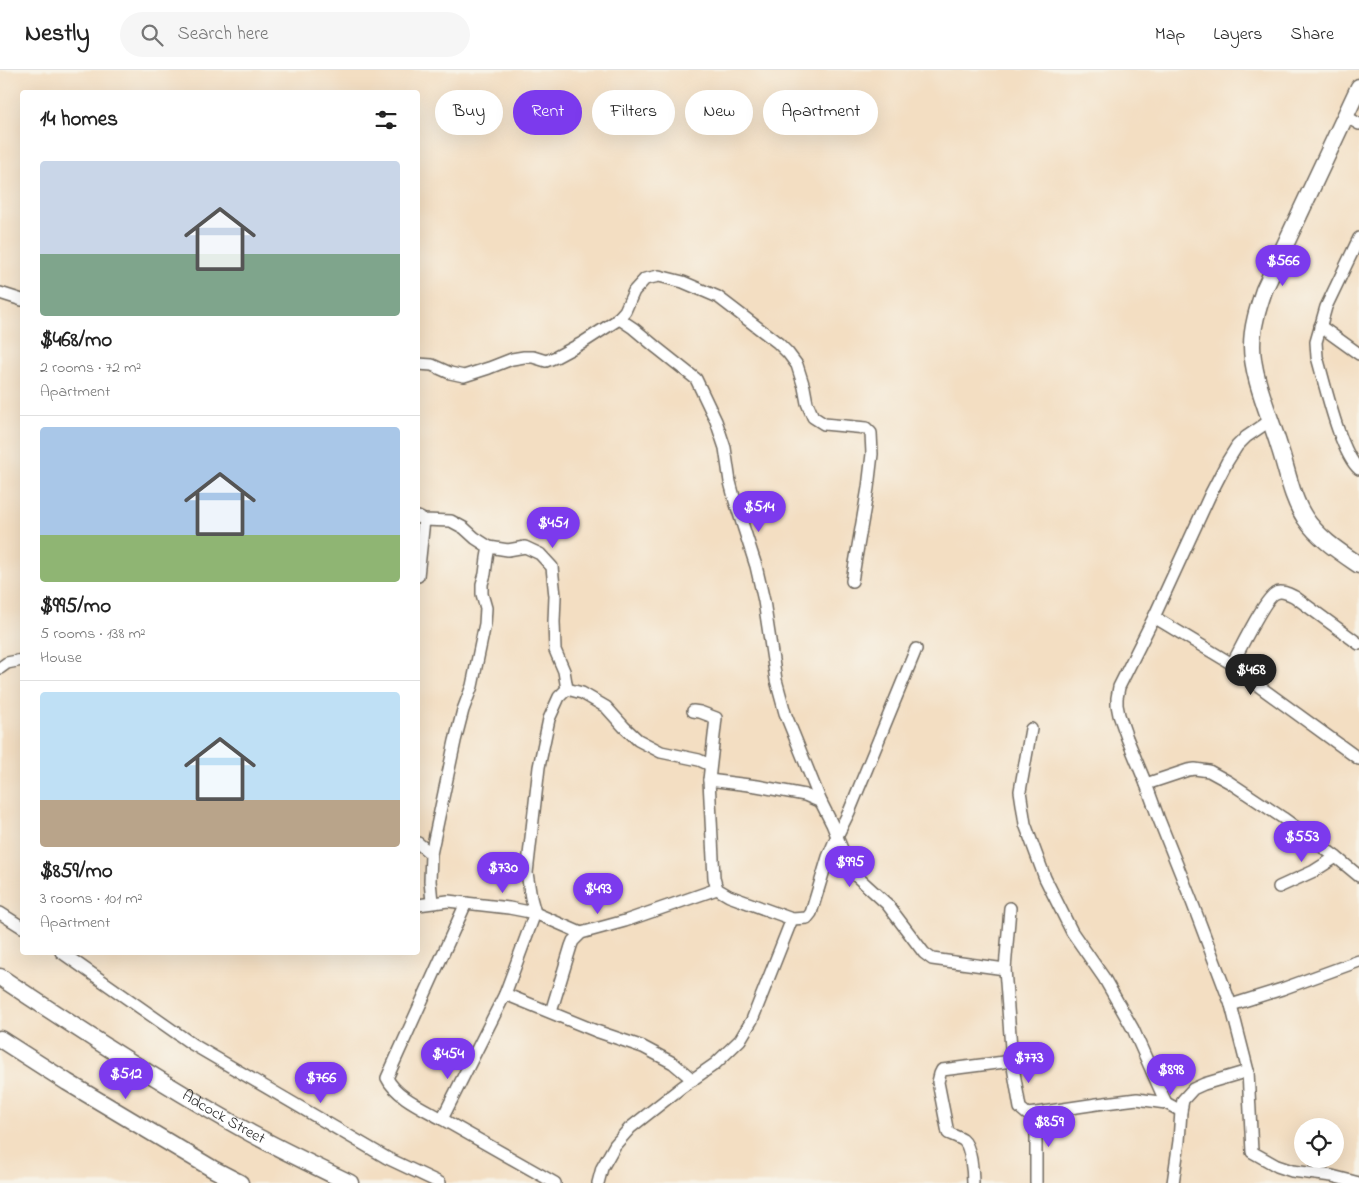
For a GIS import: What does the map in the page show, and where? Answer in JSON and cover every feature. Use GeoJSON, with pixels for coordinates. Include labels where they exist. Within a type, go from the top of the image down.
{"type":"FeatureCollection","features":[{"type":"Feature","properties":{"kind":"main road"},"geometry":{"type":"LineString","coordinates":[[1359,88],[1352,120],[1264,290],[1257,313],[1252,347],[1261,391],[1294,495],[1305,518],[1322,538],[1359,566]]}},
{"type":"Feature","properties":{"kind":"main road","name":"Adcock Street"},"geometry":{"type":"LineString","coordinates":[[0,977],[72,1026],[145,1072],[253,1134],[350,1183]]}},
{"type":"Feature","properties":{"kind":"main road"},"geometry":{"type":"LineString","coordinates":[[0,1039],[66,1082],[240,1183]]}},
{"type":"Feature","properties":{"kind":"street"},"geometry":{"type":"LineString","coordinates":[[1359,238],[1333,292],[1316,342],[1317,357],[1339,432],[1351,460],[1359,469]]}},
{"type":"Feature","properties":{"kind":"street"},"geometry":{"type":"LineString","coordinates":[[420,364],[432,365],[450,373],[464,376],[524,357],[534,357],[546,361],[582,343],[618,318],[625,311],[634,291],[645,279],[659,276],[683,282],[718,296],[788,353],[797,365],[807,403],[813,417],[824,424],[866,428],[871,434],[872,454],[868,488],[852,581]]}},
{"type":"Feature","properties":{"kind":"street"},"geometry":{"type":"LineString","coordinates":[[0,293],[20,299]]}},
{"type":"Feature","properties":{"kind":"street"},"geometry":{"type":"LineString","coordinates":[[618,318],[696,379],[716,422],[725,448],[735,501],[756,566],[764,601],[776,680],[785,713],[821,802],[854,874],[887,904],[912,938],[932,959],[1005,969]]}},
{"type":"Feature","properties":{"kind":"street"},"geometry":{"type":"LineString","coordinates":[[1320,326],[1359,354]]}},
{"type":"Feature","properties":{"kind":"street"},"geometry":{"type":"LineString","coordinates":[[1271,420],[1246,437],[1237,446],[1227,462],[1119,687],[1117,698],[1119,715],[1127,738],[1231,1005],[1248,1072],[1252,1152],[1277,1166],[1292,1171],[1332,1176],[1359,1183]]}},
{"type":"Feature","properties":{"kind":"street"},"geometry":{"type":"LineString","coordinates":[[420,538],[421,519],[451,521],[490,547],[508,550],[525,547],[540,554],[552,568],[555,596],[555,650],[564,671],[567,689]]}},
{"type":"Feature","properties":{"kind":"street"},"geometry":{"type":"LineString","coordinates":[[432,902],[430,881],[431,854],[462,710],[472,686],[485,624],[486,608],[482,594],[482,584],[490,547]]}},
{"type":"Feature","properties":{"kind":"street"},"geometry":{"type":"LineString","coordinates":[[1232,664],[1265,605],[1277,592],[1295,597],[1359,644]]}},
{"type":"Feature","properties":{"kind":"street"},"geometry":{"type":"LineString","coordinates":[[1154,617],[1232,664],[1260,687],[1359,759]]}},
{"type":"Feature","properties":{"kind":"street"},"geometry":{"type":"LineString","coordinates":[[693,711],[716,718],[709,780],[714,878],[717,889],[729,896],[792,919],[807,918],[811,913],[828,857],[849,812],[916,650]]}},
{"type":"Feature","properties":{"kind":"street"},"geometry":{"type":"LineString","coordinates":[[0,668],[8,663],[20,660]]}},
{"type":"Feature","properties":{"kind":"street"},"geometry":{"type":"LineString","coordinates":[[567,689],[582,693],[606,707],[638,740],[661,752],[699,760],[710,765]]}},
{"type":"Feature","properties":{"kind":"street"},"geometry":{"type":"LineString","coordinates":[[442,1119],[505,994],[535,913],[530,898],[527,873],[539,767],[549,719],[559,697],[567,689]]}},
{"type":"Feature","properties":{"kind":"street"},"geometry":{"type":"LineString","coordinates":[[1031,729],[1020,790],[1025,824],[1045,878],[1072,932],[1104,978],[1133,1029],[1166,1103]]}},
{"type":"Feature","properties":{"kind":"street"},"geometry":{"type":"LineString","coordinates":[[1146,784],[1188,770],[1209,771],[1246,793],[1336,857],[1359,876]]}},
{"type":"Feature","properties":{"kind":"street"},"geometry":{"type":"LineString","coordinates":[[709,780],[805,795],[821,802]]}},
{"type":"Feature","properties":{"kind":"street"},"geometry":{"type":"LineString","coordinates":[[420,845],[431,854]]}},
{"type":"Feature","properties":{"kind":"street"},"geometry":{"type":"LineString","coordinates":[[1279,887],[1314,871],[1336,857]]}},
{"type":"Feature","properties":{"kind":"street"},"geometry":{"type":"LineString","coordinates":[[550,1012],[571,946],[581,933],[625,921],[717,889]]}},
{"type":"Feature","properties":{"kind":"street"},"geometry":{"type":"LineString","coordinates":[[420,904],[448,900],[509,908],[535,913],[581,933]]}},
{"type":"Feature","properties":{"kind":"street"},"geometry":{"type":"LineString","coordinates":[[466,903],[387,1078],[391,1085],[403,1096],[555,1183]]}},
{"type":"Feature","properties":{"kind":"street"},"geometry":{"type":"LineString","coordinates":[[1010,908],[1005,969],[1012,1062],[1020,1108],[1027,1114],[1137,1099],[1166,1103],[1181,1111]]}},
{"type":"Feature","properties":{"kind":"street"},"geometry":{"type":"LineString","coordinates":[[0,913],[20,927]]}},
{"type":"Feature","properties":{"kind":"street"},"geometry":{"type":"LineString","coordinates":[[598,1183],[602,1168],[615,1145],[624,1134],[715,1064],[740,1040],[752,1020],[792,919]]}},
{"type":"Feature","properties":{"kind":"street"},"geometry":{"type":"LineString","coordinates":[[65,955],[192,1044],[387,1158],[440,1183]]}},
{"type":"Feature","properties":{"kind":"street"},"geometry":{"type":"LineString","coordinates":[[1231,1005],[1356,962],[1359,974]]}},
{"type":"Feature","properties":{"kind":"street"},"geometry":{"type":"LineString","coordinates":[[505,994],[596,1031],[644,1047],[673,1063],[694,1080]]}},
{"type":"Feature","properties":{"kind":"street"},"geometry":{"type":"LineString","coordinates":[[973,1183],[972,1166],[966,1144],[964,1141],[948,1133],[938,1082],[940,1074],[942,1070],[1012,1062]]}},
{"type":"Feature","properties":{"kind":"street"},"geometry":{"type":"LineString","coordinates":[[1173,1183],[1183,1100],[1194,1089],[1204,1084],[1248,1072]]}},
{"type":"Feature","properties":{"kind":"street"},"geometry":{"type":"LineString","coordinates":[[1036,1113],[1036,1183]]}}]}
